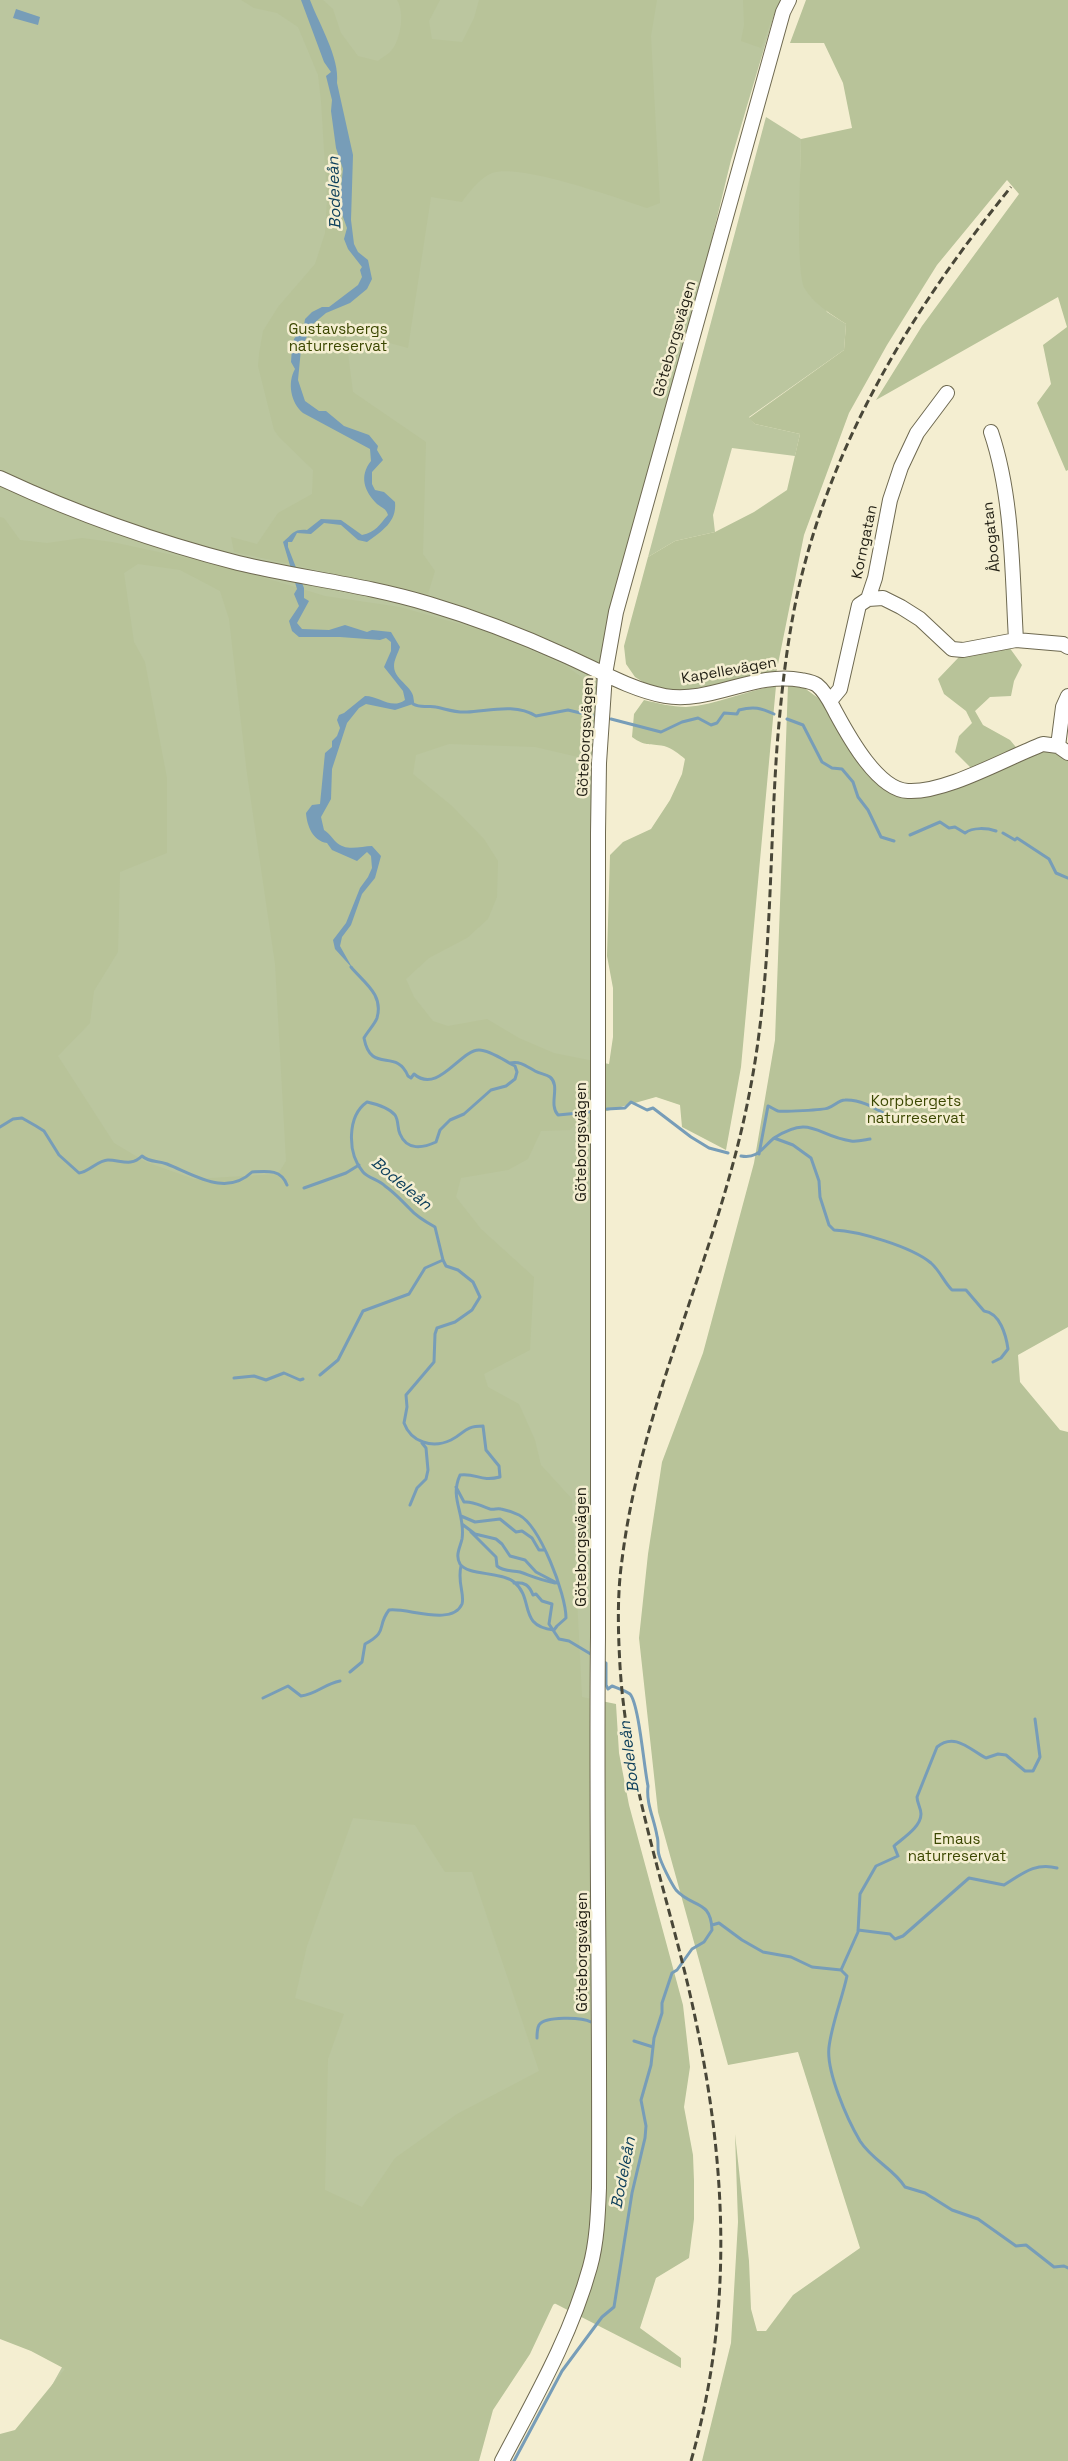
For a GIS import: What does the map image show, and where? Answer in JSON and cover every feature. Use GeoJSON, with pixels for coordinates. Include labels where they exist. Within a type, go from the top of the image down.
{"type":"FeatureCollection","features":[{"type":"Feature","properties":{"kind":"street","name":"Göteborgsvägen"},"geometry":{"type":"LineString","coordinates":[[502,2461],[552,2367],[577,2307],[590,2266],[597,2227],[599,2188],[598,833],[599,763],[605,674],[616,612],[640,524],[783,12],[789,0]]}},
{"type":"Feature","properties":{"kind":"street","name":"Korngatan"},"geometry":{"type":"LineString","coordinates":[[830,701],[840,689],[859,605],[868,599],[875,578],[890,500],[901,467],[917,433],[947,392]]}},
{"type":"Feature","properties":{"kind":"street","name":"Åbogatan"},"geometry":{"type":"LineString","coordinates":[[990,432],[998,452],[1010,536],[1016,640]]}},
{"type":"Feature","properties":{"kind":"street","name":"Kapellevägen"},"geometry":{"type":"LineString","coordinates":[[0,478],[93,519],[125,529],[240,563],[427,603],[482,621],[534,641],[643,690],[673,697],[690,697],[785,677],[817,685],[830,701],[851,740],[882,780],[894,787],[908,791],[933,788],[1043,744],[1063,750]]}},
{"type":"Feature","properties":{"kind":"street"},"geometry":{"type":"LineString","coordinates":[[868,599],[883,598],[901,606],[920,619],[952,650],[963,650],[1016,640],[1063,644],[1068,647]]}},
{"type":"Feature","properties":{"kind":"street"},"geometry":{"type":"LineString","coordinates":[[1063,750],[1063,707],[1068,696]]}},
{"type":"Feature","properties":{"kind":"green space","name":"Gustavsbergs naturreservat"},"geometry":{"type":"Polygon","coordinates":[[[0,0],[783,0],[774,15],[731,160],[600,700],[594,2211],[575,2293],[279,2451],[22,2439],[95,2308],[0,2254],[0,0]]]}},
{"type":"Feature","properties":{"kind":"green space"},"geometry":{"type":"Polygon","coordinates":[[[241,0],[323,0],[333,9],[341,33],[358,56],[378,61],[391,51],[397,40],[401,26],[401,11],[397,0],[440,0],[429,21],[432,39],[462,42],[474,18],[479,0],[657,0],[651,36],[660,203],[647,208],[569,183],[524,173],[505,171],[492,173],[483,178],[462,202],[431,197],[408,348],[345,331],[353,392],[426,442],[423,554],[435,571],[428,594],[234,552],[231,537],[257,544],[278,513],[312,494],[313,470],[274,430],[258,366],[263,331],[278,307],[315,264],[325,233],[327,199],[318,75],[298,27],[277,13],[254,8],[241,0]]]}},
{"type":"Feature","properties":{"kind":"green space"},"geometry":{"type":"Polygon","coordinates":[[[743,0],[779,0],[761,48],[741,41],[744,25],[743,0]]]}},
{"type":"Feature","properties":{"kind":"green space"},"geometry":{"type":"Polygon","coordinates":[[[806,0],[1068,0],[1068,470],[1066,471],[1037,403],[1051,384],[1043,345],[1067,327],[1058,297],[876,400],[922,326],[1019,194],[1007,180],[937,265],[887,345],[849,413],[804,535],[776,674],[674,692],[651,687],[635,677],[626,664],[624,646],[648,557],[675,541],[715,532],[754,512],[787,490],[800,434],[755,424],[749,418],[844,350],[846,324],[813,300],[805,289],[800,262],[801,139],[852,128],[843,83],[824,43],[790,43],[806,0]]]}},
{"type":"Feature","properties":{"kind":"green space"},"geometry":{"type":"Polygon","coordinates":[[[766,117],[801,139],[800,258],[827,312],[846,324],[844,350],[749,417],[755,424],[800,434],[795,456],[732,448],[713,515],[715,532],[675,541],[648,557],[766,117]]]}},
{"type":"Feature","properties":{"kind":"green space"},"geometry":{"type":"Polygon","coordinates":[[[0,517],[4,518],[20,540],[47,543],[82,538],[112,542],[229,567],[325,596],[400,607],[491,633],[566,666],[590,683],[593,697],[578,757],[535,747],[449,744],[416,755],[413,774],[452,806],[484,839],[498,861],[497,897],[488,919],[467,938],[429,958],[406,979],[414,997],[433,1021],[448,1026],[487,1019],[519,1038],[554,1053],[609,1064],[613,1037],[613,988],[607,956],[610,855],[623,842],[651,829],[670,800],[682,774],[685,759],[678,753],[667,747],[644,743],[632,737],[634,714],[644,700],[670,706],[698,706],[776,686],[741,1067],[726,1150],[682,1127],[680,1105],[656,1097],[582,1118],[570,1130],[541,1131],[528,1159],[508,1170],[461,1178],[456,1197],[481,1229],[534,1277],[530,1350],[484,1374],[488,1387],[519,1404],[535,1440],[541,1465],[572,1499],[582,1697],[616,1704],[619,1753],[629,1805],[683,2005],[690,2067],[684,2107],[693,2155],[694,2181],[694,2219],[689,2258],[656,2278],[640,2328],[681,2358],[681,2368],[554,2303],[530,2354],[493,2410],[479,2461],[0,2461],[0,2434],[15,2430],[65,2369],[31,2351],[0,2339],[0,517]],[[138,564],[124,573],[134,642],[145,662],[167,778],[167,853],[120,872],[118,952],[94,991],[90,1023],[58,1056],[114,1143],[146,1162],[194,1179],[278,1174],[286,1161],[275,964],[247,774],[229,619],[220,591],[180,570],[138,564]],[[353,1818],[307,1946],[295,1998],[344,2014],[328,2059],[325,2190],[362,2207],[395,2158],[457,2114],[539,2071],[472,1872],[445,1872],[415,1825],[353,1818]]]}},
{"type":"Feature","properties":{"kind":"green space","name":"Korpbergets naturreservat"},"geometry":{"type":"Polygon","coordinates":[[[1009,647],[1022,665],[1014,681],[1011,696],[990,697],[975,711],[983,725],[1010,740],[1025,758],[1045,747],[1068,757],[1068,1327],[1018,1355],[1020,1382],[1060,1430],[1068,1432],[1068,2461],[702,2461],[731,2343],[738,2222],[735,2134],[749,2261],[751,2309],[757,2331],[766,2331],[793,2295],[860,2248],[798,2052],[728,2065],[658,1812],[639,1638],[648,1554],[662,1462],[703,1353],[754,1163],[775,1040],[788,685],[803,687],[825,703],[872,777],[886,790],[901,795],[975,772],[955,752],[959,736],[972,723],[966,711],[944,694],[938,679],[959,657],[1009,647]]]}},
{"type":"Feature","properties":{"kind":"water","name":"Bodeleån"},"geometry":{"type":"Polygon","coordinates":[[[301,0],[310,0],[328,41],[335,63],[337,83],[353,155],[351,220],[354,244],[358,252],[368,260],[372,279],[367,289],[350,303],[326,313],[313,324],[301,349],[298,380],[305,401],[319,411],[326,411],[344,426],[369,435],[378,446],[377,450],[383,460],[372,472],[372,484],[375,490],[384,492],[395,502],[395,509],[391,521],[367,542],[358,540],[341,525],[324,523],[311,534],[297,533],[292,542],[288,542],[288,547],[304,588],[304,598],[309,601],[297,623],[302,629],[329,630],[345,625],[367,632],[372,630],[391,632],[400,647],[394,664],[395,672],[414,698],[413,704],[395,710],[366,704],[359,708],[347,723],[332,769],[331,799],[321,817],[324,830],[340,845],[349,848],[372,846],[381,856],[375,878],[362,894],[351,925],[342,937],[340,946],[353,969],[335,949],[333,940],[346,923],[360,888],[368,877],[372,868],[371,856],[367,852],[357,861],[332,850],[327,843],[314,836],[306,813],[312,805],[320,804],[325,753],[332,747],[332,741],[337,736],[340,728],[337,720],[339,715],[365,696],[395,704],[405,700],[403,691],[384,667],[391,651],[391,642],[386,638],[380,640],[340,637],[299,637],[292,631],[289,621],[299,606],[294,594],[297,589],[283,542],[299,530],[307,530],[321,519],[341,520],[362,535],[367,534],[380,525],[388,515],[385,509],[377,504],[366,489],[364,478],[371,461],[370,449],[303,413],[293,398],[291,380],[295,369],[291,362],[292,348],[294,339],[304,326],[305,319],[312,312],[322,307],[329,307],[358,285],[362,277],[360,270],[362,267],[348,249],[344,239],[347,228],[339,206],[343,169],[336,148],[331,111],[332,100],[326,76],[331,72],[324,62],[301,0]]]}},
{"type":"Feature","properties":{"kind":"water"},"geometry":{"type":"Polygon","coordinates":[[[16,9],[40,17],[38,25],[13,18],[16,9]]]}},
{"type":"Feature","properties":{"kind":"waterway"},"geometry":{"type":"LineString","coordinates":[[412,700],[413,704],[419,706],[459,712],[511,709],[528,712],[536,716],[568,710],[593,716]]}},
{"type":"Feature","properties":{"kind":"waterway"},"geometry":{"type":"LineString","coordinates":[[611,719],[661,732],[682,722],[698,718],[711,725],[717,723],[724,713],[737,714],[739,710],[749,708],[757,708],[774,714]]}},
{"type":"Feature","properties":{"kind":"waterway"},"geometry":{"type":"LineString","coordinates":[[787,719],[803,725],[822,762],[832,768],[842,769],[853,782],[858,797],[868,810],[881,837],[894,841]]}},
{"type":"Feature","properties":{"kind":"waterway"},"geometry":{"type":"LineString","coordinates":[[910,835],[940,822],[949,828],[955,827],[965,833],[980,829],[996,831]]}},
{"type":"Feature","properties":{"kind":"waterway"},"geometry":{"type":"LineString","coordinates":[[1003,833],[1015,840],[1017,838],[1049,859],[1056,873],[1068,878]]}},
{"type":"Feature","properties":{"kind":"waterway","name":"Bodeleån"},"geometry":{"type":"LineString","coordinates":[[351,967],[371,989],[378,1002],[377,1018],[364,1038],[367,1049],[378,1059],[397,1063],[411,1078],[414,1074],[423,1079],[432,1079],[440,1076],[472,1052],[483,1050],[515,1066],[517,1072],[515,1079],[506,1086],[491,1090],[464,1114],[450,1120],[440,1130],[436,1142],[426,1146],[411,1146],[400,1134],[395,1115],[386,1108],[367,1102],[360,1108],[356,1116],[353,1125],[352,1145],[354,1155],[363,1172],[383,1184],[415,1214],[435,1227],[446,1266],[458,1270],[473,1282],[480,1297],[472,1310],[455,1322],[437,1328],[434,1362],[406,1395],[407,1407],[404,1423],[407,1430],[417,1439],[430,1444],[444,1443],[468,1429],[483,1426],[486,1450],[499,1466],[500,1477],[488,1479],[471,1475],[460,1475],[456,1492],[463,1530],[458,1555],[460,1564],[464,1568],[501,1576],[514,1582],[524,1596],[528,1611],[535,1623],[554,1630]]}},
{"type":"Feature","properties":{"kind":"waterway"},"geometry":{"type":"LineString","coordinates":[[510,1063],[520,1063],[550,1077],[554,1085],[554,1106],[558,1115],[589,1112]]}},
{"type":"Feature","properties":{"kind":"waterway"},"geometry":{"type":"LineString","coordinates":[[759,1154],[768,1106],[778,1111],[811,1110],[828,1108],[843,1100],[852,1100],[872,1107],[896,1120]]}},
{"type":"Feature","properties":{"kind":"waterway"},"geometry":{"type":"LineString","coordinates":[[607,1109],[625,1108],[631,1102],[647,1110],[653,1108],[691,1137],[709,1148],[728,1153]]}},
{"type":"Feature","properties":{"kind":"waterway"},"geometry":{"type":"LineString","coordinates":[[0,1127],[13,1119],[22,1118],[36,1126],[44,1131],[59,1155],[79,1173],[104,1161],[130,1162],[142,1156],[148,1160],[167,1164],[210,1182],[232,1183],[252,1172],[268,1171],[281,1176],[287,1185]]}},
{"type":"Feature","properties":{"kind":"waterway"},"geometry":{"type":"LineString","coordinates":[[774,1138],[787,1131],[806,1127],[851,1141],[870,1139]]}},
{"type":"Feature","properties":{"kind":"waterway"},"geometry":{"type":"LineString","coordinates":[[741,1156],[756,1154],[774,1138],[793,1145],[811,1158],[819,1181],[820,1197],[829,1225],[834,1230],[857,1233],[885,1241],[922,1257],[934,1266],[952,1290],[966,1290],[984,1311],[990,1313],[998,1320],[1004,1331],[1008,1349],[1001,1358],[993,1362]]}},
{"type":"Feature","properties":{"kind":"waterway"},"geometry":{"type":"LineString","coordinates":[[304,1188],[346,1173],[359,1165]]}},
{"type":"Feature","properties":{"kind":"waterway"},"geometry":{"type":"LineString","coordinates":[[320,1375],[338,1360],[363,1311],[409,1294],[425,1268],[443,1260]]}},
{"type":"Feature","properties":{"kind":"waterway"},"geometry":{"type":"LineString","coordinates":[[234,1378],[254,1376],[266,1380],[284,1373],[300,1380],[303,1379]]}},
{"type":"Feature","properties":{"kind":"waterway"},"geometry":{"type":"LineString","coordinates":[[410,1505],[417,1488],[426,1479],[428,1470],[426,1448],[422,1443]]}},
{"type":"Feature","properties":{"kind":"waterway"},"geometry":{"type":"LineString","coordinates":[[456,1487],[464,1502],[474,1503],[490,1509],[503,1509],[517,1514],[535,1532],[557,1578],[565,1607],[566,1618],[554,1630]]}},
{"type":"Feature","properties":{"kind":"waterway"},"geometry":{"type":"LineString","coordinates":[[461,1516],[475,1522],[500,1519],[516,1532],[522,1531],[532,1538],[539,1550],[544,1550]]}},
{"type":"Feature","properties":{"kind":"waterway"},"geometry":{"type":"LineString","coordinates":[[462,1524],[475,1534],[496,1539],[510,1556],[525,1560],[536,1572],[557,1583]]}},
{"type":"Feature","properties":{"kind":"waterway"},"geometry":{"type":"LineString","coordinates":[[471,1532],[496,1557],[497,1566],[500,1568],[555,1583]]}},
{"type":"Feature","properties":{"kind":"waterway"},"geometry":{"type":"LineString","coordinates":[[350,1672],[362,1662],[365,1644],[380,1632],[389,1610],[439,1615],[457,1611],[463,1600],[460,1577],[461,1566]]}},
{"type":"Feature","properties":{"kind":"waterway"},"geometry":{"type":"LineString","coordinates":[[514,1583],[526,1585],[533,1595],[536,1594],[542,1601],[552,1604],[549,1624],[559,1639],[569,1641],[594,1656]]}},
{"type":"Feature","properties":{"kind":"waterway","name":"Bodeleån"},"geometry":{"type":"LineString","coordinates":[[514,2461],[562,2371],[602,2317],[614,2307],[632,2193],[645,2138],[646,2126],[641,2100],[651,2065],[654,2038],[662,2013],[662,2003],[672,1973],[677,1970],[692,1949],[704,1942],[712,1930],[708,1913],[700,1905],[682,1896],[676,1890],[662,1863],[658,1853],[656,1829],[649,1805],[648,1786],[636,1710],[630,1694],[612,1686],[608,1689],[606,1685],[606,1663],[602,1661]]}},
{"type":"Feature","properties":{"kind":"waterway"},"geometry":{"type":"LineString","coordinates":[[263,1698],[288,1686],[301,1696],[307,1695],[329,1684],[340,1681]]}},
{"type":"Feature","properties":{"kind":"waterway"},"geometry":{"type":"LineString","coordinates":[[841,1970],[858,1932],[860,1894],[876,1866],[898,1856],[894,1846],[911,1832],[920,1819],[921,1812],[917,1797],[937,1747],[950,1741],[956,1742],[986,1758],[998,1754],[1006,1755],[1025,1771],[1033,1771],[1040,1757],[1035,1719]]}},
{"type":"Feature","properties":{"kind":"waterway"},"geometry":{"type":"LineString","coordinates":[[858,1930],[890,1934],[895,1939],[903,1936],[969,1878],[1004,1885],[1035,1868],[1057,1868]]}},
{"type":"Feature","properties":{"kind":"waterway"},"geometry":{"type":"LineString","coordinates":[[712,1925],[719,1923],[742,1940],[763,1952],[791,1957],[812,1967],[841,1970],[847,1976],[832,2029],[829,2057],[834,2081],[844,2108],[865,2148],[895,2175],[905,2187],[925,2193],[952,2210],[978,2219],[1016,2246],[1026,2245],[1054,2267],[1064,2266],[1068,2268]]}},
{"type":"Feature","properties":{"kind":"waterway"},"geometry":{"type":"LineString","coordinates":[[537,2038],[539,2025],[548,2020],[572,2018],[591,2022]]}},
{"type":"Feature","properties":{"kind":"waterway"},"geometry":{"type":"LineString","coordinates":[[634,2041],[653,2047]]}},
{"type":"Feature","properties":{"kind":"railway"},"geometry":{"type":"LineString","coordinates":[[691,2461],[705,2403],[720,2289],[721,2232],[718,2175],[704,2061],[682,1961],[639,1794],[631,1752],[624,1709],[619,1653],[620,1573],[632,1500],[646,1441],[663,1382],[720,1208],[737,1149],[750,1090],[757,1047],[766,962],[774,790],[781,700],[795,605],[806,559],[822,508],[841,458],[889,362],[946,272],[1011,187]]}},
{"type":"Feature","properties":{"kind":"park label","name":"Emaus naturreservat"},"geometry":{"type":"Point","coordinates":[957,1848]}}]}
